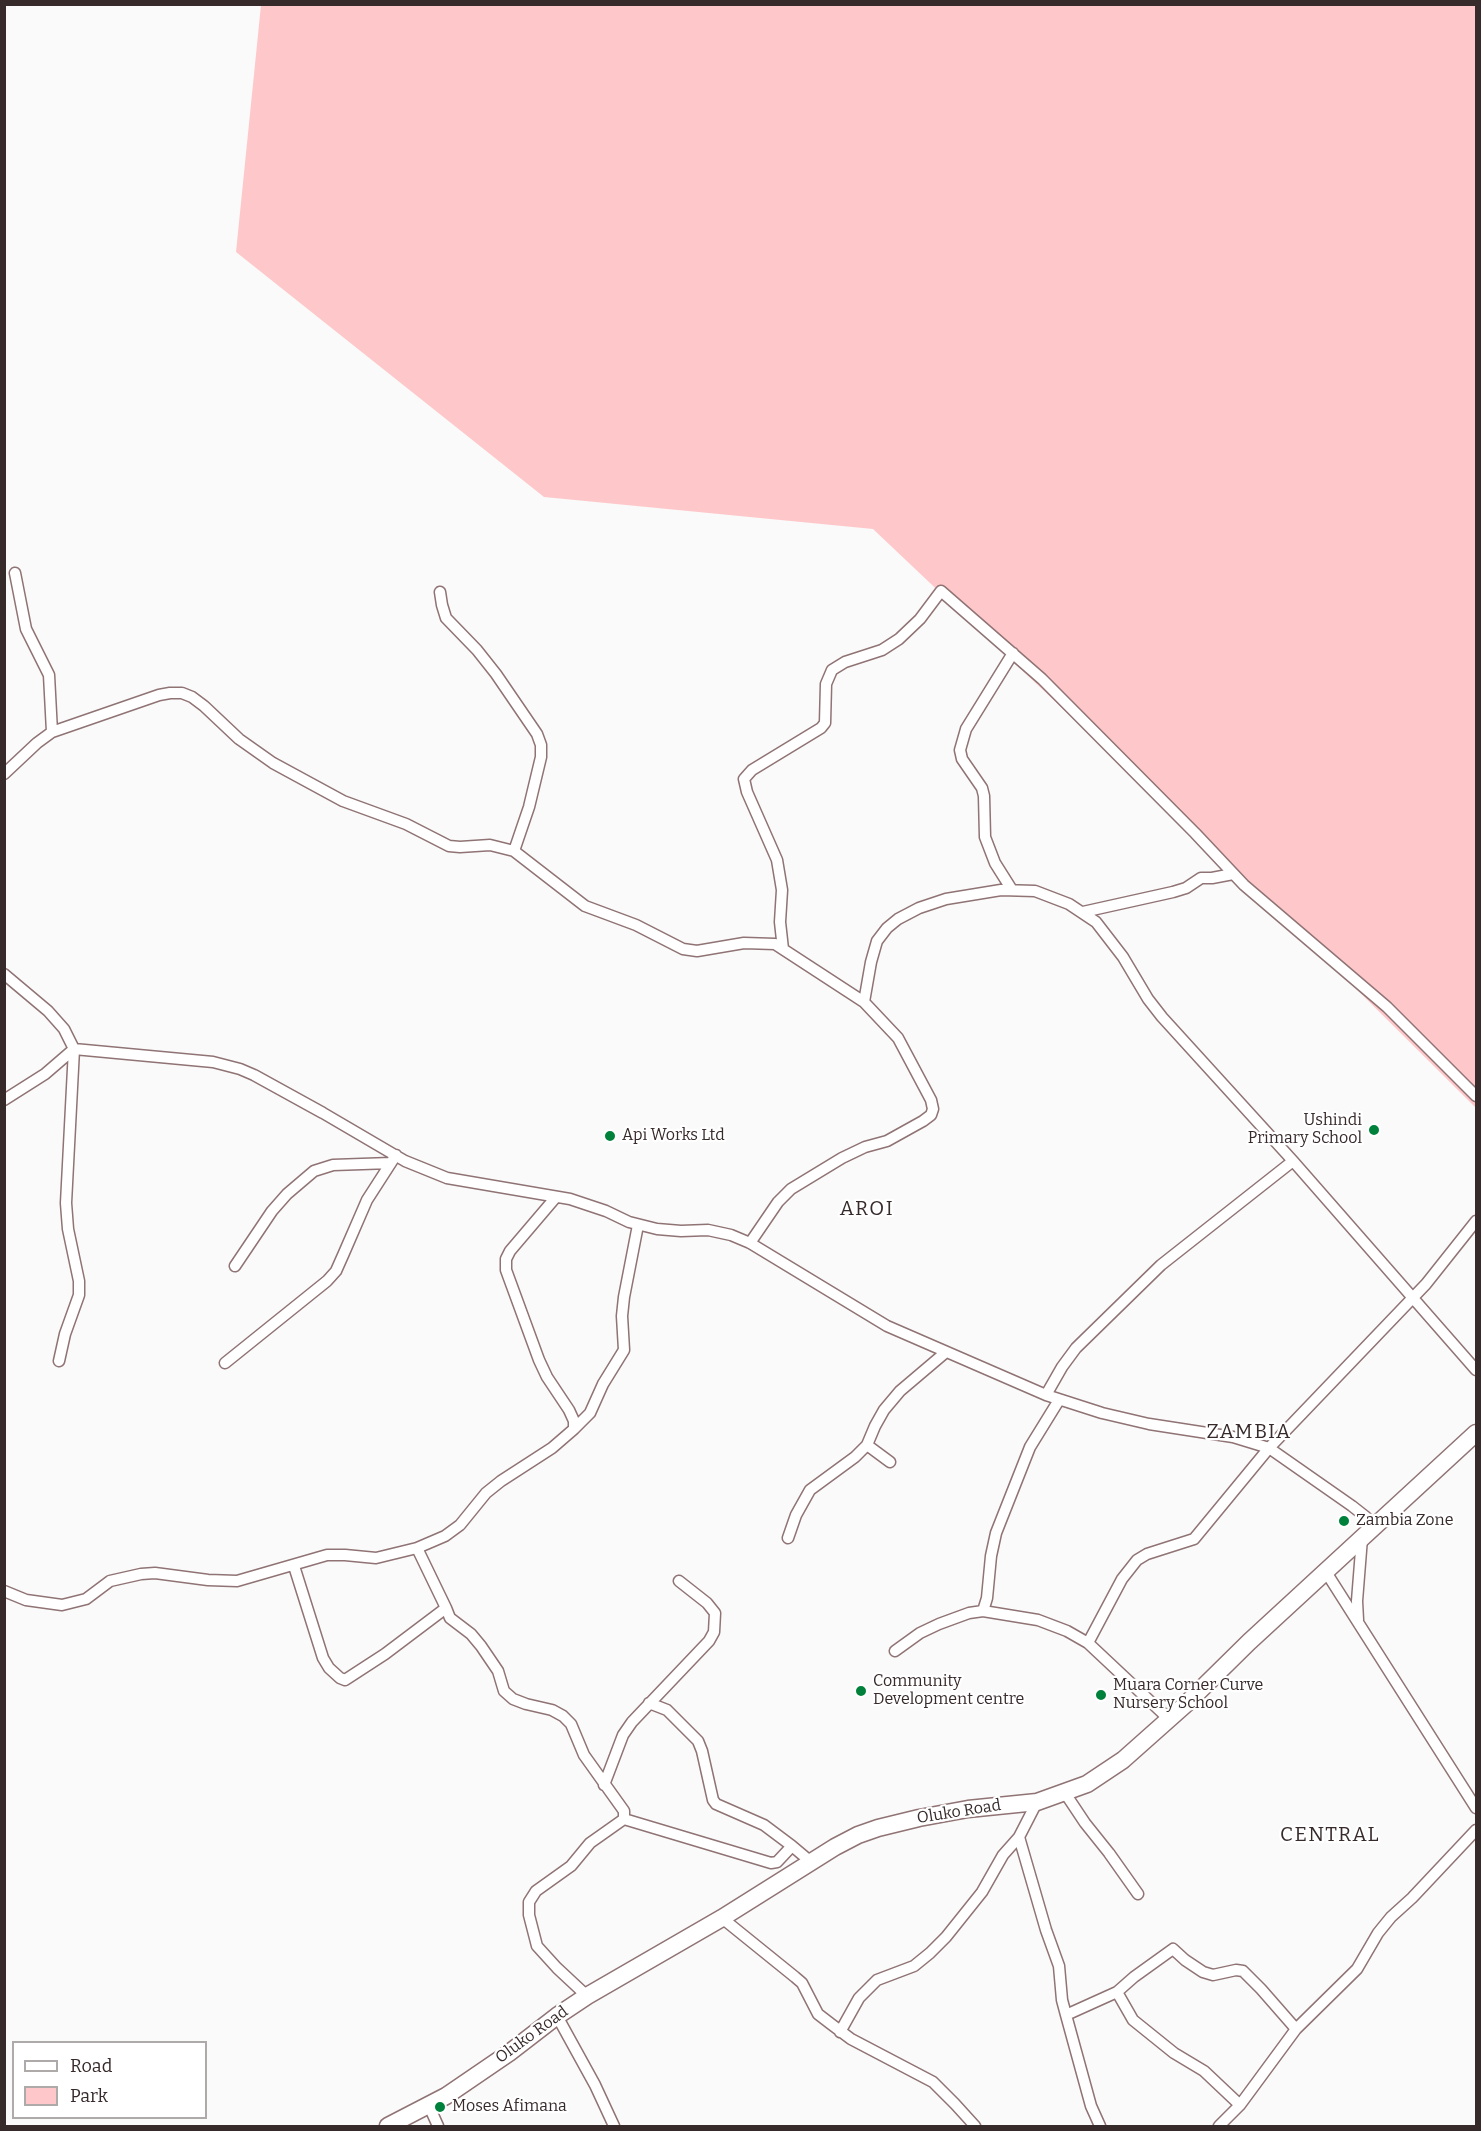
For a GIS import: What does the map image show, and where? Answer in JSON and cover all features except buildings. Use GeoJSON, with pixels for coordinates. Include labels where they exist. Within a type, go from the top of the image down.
{"type":"FeatureCollection","features":[{"type":"Feature","properties":{"kind":"main road","name":"Oluko Road"},"geometry":{"type":"LineString","coordinates":[[388,2127],[429,2106],[510,2053],[587,1996],[722,1918],[835,1847],[878,1828],[968,1809],[1037,1802],[1088,1784],[1123,1760],[1169,1719],[1476,1433]]}},
{"type":"Feature","properties":{"kind":"street"},"geometry":{"type":"LineString","coordinates":[[15,573],[26,629],[49,675],[52,732]]}},
{"type":"Feature","properties":{"kind":"street"},"geometry":{"type":"LineString","coordinates":[[783,949],[780,922],[781,875],[772,846],[744,779],[747,774],[821,728],[827,717],[826,684],[832,670],[845,662],[882,650],[899,639],[920,619],[941,591],[1042,679],[1233,874],[1387,1007],[1476,1096]]}},
{"type":"Feature","properties":{"kind":"street"},"geometry":{"type":"LineString","coordinates":[[440,592],[441,605],[446,618],[477,650],[496,674],[537,734],[541,745],[541,757],[529,807],[514,850]]}},
{"type":"Feature","properties":{"kind":"street"},"geometry":{"type":"LineString","coordinates":[[1012,890],[995,863],[986,837],[982,789],[962,759],[960,750],[966,729],[1013,653]]}},
{"type":"Feature","properties":{"kind":"street"},"geometry":{"type":"LineString","coordinates":[[4,774],[52,732],[159,695],[182,693],[204,706],[239,739],[273,763],[343,801],[406,824],[450,846],[460,848],[490,845],[514,850],[585,906],[636,925],[683,949],[697,951],[768,943],[783,949],[864,1002],[898,1038],[931,1100],[933,1109],[931,1115],[923,1122],[887,1141],[865,1147],[842,1158],[815,1172],[791,1189],[778,1202],[750,1243]]}},
{"type":"Feature","properties":{"kind":"street"},"geometry":{"type":"LineString","coordinates":[[1083,912],[1173,892],[1186,888],[1201,878],[1233,874]]}},
{"type":"Feature","properties":{"kind":"street"},"geometry":{"type":"LineString","coordinates":[[864,1002],[877,941],[898,919],[919,908],[946,899],[1012,890],[1035,891],[1083,912],[1096,922],[1123,957],[1148,999],[1162,1017],[1414,1297],[1476,1370]]}},
{"type":"Feature","properties":{"kind":"street"},"geometry":{"type":"LineString","coordinates":[[4,974],[48,1011],[64,1029],[74,1049],[66,1203],[70,1241],[79,1281],[79,1295],[58,1361]]}},
{"type":"Feature","properties":{"kind":"street"},"geometry":{"type":"LineString","coordinates":[[4,1100],[45,1074],[74,1049],[213,1062],[254,1075],[323,1113],[393,1159],[447,1178],[570,1199],[638,1225],[657,1229],[708,1230],[731,1235],[750,1243],[887,1326],[1059,1400],[1149,1424],[1233,1437],[1269,1448],[1366,1517],[1368,1532],[1357,1601],[1358,1620]]}},
{"type":"Feature","properties":{"kind":"street"},"geometry":{"type":"LineString","coordinates":[[235,1266],[272,1211],[287,1194],[314,1171],[333,1165],[393,1159]]}},
{"type":"Feature","properties":{"kind":"street"},"geometry":{"type":"LineString","coordinates":[[225,1363],[327,1281],[336,1271],[367,1200],[393,1159]]}},
{"type":"Feature","properties":{"kind":"street"},"geometry":{"type":"LineString","coordinates":[[1047,1395],[1062,1367],[1077,1348],[1161,1265],[1293,1161]]}},
{"type":"Feature","properties":{"kind":"street"},"geometry":{"type":"LineString","coordinates":[[556,1197],[510,1251],[506,1259],[506,1270],[539,1360],[569,1410],[574,1421],[574,1429]]}},
{"type":"Feature","properties":{"kind":"street"},"geometry":{"type":"LineString","coordinates":[[1088,1643],[1122,1579],[1137,1560],[1147,1554],[1194,1539],[1296,1417],[1356,1359],[1414,1297],[1476,1221]]}},
{"type":"Feature","properties":{"kind":"street"},"geometry":{"type":"LineString","coordinates":[[4,1591],[26,1600],[62,1605],[86,1599],[110,1581],[141,1574],[237,1581],[294,1566],[311,1558],[345,1554],[376,1558],[417,1548],[445,1536],[460,1525],[486,1493],[552,1448],[590,1413],[603,1384],[624,1350],[622,1316],[624,1297],[638,1225]]}},
{"type":"Feature","properties":{"kind":"street"},"geometry":{"type":"LineString","coordinates":[[788,1538],[796,1515],[810,1490],[855,1457],[867,1445],[884,1410],[900,1391],[946,1352]]}},
{"type":"Feature","properties":{"kind":"street"},"geometry":{"type":"LineString","coordinates":[[983,1611],[987,1598],[996,1533],[1030,1447],[1059,1400]]}},
{"type":"Feature","properties":{"kind":"street"},"geometry":{"type":"LineString","coordinates":[[867,1445],[890,1462]]}},
{"type":"Feature","properties":{"kind":"street"},"geometry":{"type":"LineString","coordinates":[[417,1548],[450,1618],[471,1634],[481,1646],[498,1671],[504,1691],[513,1699],[552,1710],[571,1724],[584,1755],[624,1811],[624,1819]]}},
{"type":"Feature","properties":{"kind":"street"},"geometry":{"type":"LineString","coordinates":[[294,1566],[323,1658],[329,1668],[345,1680],[385,1654],[446,1608]]}},
{"type":"Feature","properties":{"kind":"street"},"geometry":{"type":"LineString","coordinates":[[1326,1572],[1476,1808]]}},
{"type":"Feature","properties":{"kind":"street"},"geometry":{"type":"LineString","coordinates":[[604,1785],[623,1735],[632,1722],[709,1641],[714,1632],[715,1613],[708,1603],[679,1581]]}},
{"type":"Feature","properties":{"kind":"street"},"geometry":{"type":"LineString","coordinates":[[895,1652],[921,1633],[969,1613],[983,1611],[1038,1620],[1067,1631],[1088,1643],[1169,1719]]}},
{"type":"Feature","properties":{"kind":"street"},"geometry":{"type":"LineString","coordinates":[[649,1703],[667,1710],[698,1741],[716,1804],[764,1825],[811,1862]]}},
{"type":"Feature","properties":{"kind":"street"},"geometry":{"type":"LineString","coordinates":[[1065,1793],[1138,1894]]}},
{"type":"Feature","properties":{"kind":"street"},"geometry":{"type":"LineString","coordinates":[[840,2032],[859,1998],[877,1980],[914,1966],[946,1937],[982,1892],[1003,1855],[1019,1837],[1037,1802]]}},
{"type":"Feature","properties":{"kind":"street"},"geometry":{"type":"LineString","coordinates":[[624,1819],[771,1863],[777,1862],[792,1846]]}},
{"type":"Feature","properties":{"kind":"street"},"geometry":{"type":"LineString","coordinates":[[587,1996],[556,1968],[537,1946],[530,1923],[529,1902],[536,1891],[571,1866],[590,1843],[624,1819]]}},
{"type":"Feature","properties":{"kind":"street"},"geometry":{"type":"LineString","coordinates":[[1219,2127],[1240,2105],[1296,2029],[1357,1970],[1378,1933],[1391,1917],[1476,1830]]}},
{"type":"Feature","properties":{"kind":"street"},"geometry":{"type":"LineString","coordinates":[[1019,1837],[1059,1966],[1062,2000],[1091,2106],[1100,2127]]}},
{"type":"Feature","properties":{"kind":"street"},"geometry":{"type":"LineString","coordinates":[[722,1918],[802,1983],[818,2014],[840,2032],[933,2082],[956,2104],[975,2127]]}},
{"type":"Feature","properties":{"kind":"street"},"geometry":{"type":"LineString","coordinates":[[1066,2015],[1117,1992],[1173,1949],[1185,1960],[1213,1976],[1236,1970],[1243,1971],[1296,2029]]}},
{"type":"Feature","properties":{"kind":"street"},"geometry":{"type":"LineString","coordinates":[[1117,1992],[1133,2020],[1165,2046],[1204,2071],[1240,2105]]}},
{"type":"Feature","properties":{"kind":"street"},"geometry":{"type":"LineString","coordinates":[[557,2016],[600,2094],[614,2127]]}},
{"type":"Feature","properties":{"kind":"street"},"geometry":{"type":"LineString","coordinates":[[429,2106],[438,2127]]}},
{"type":"Feature","properties":{"kind":"green space"},"geometry":{"type":"Polygon","coordinates":[[[261,5],[1476,5],[1476,1108],[1309,942],[873,529],[544,497],[236,252],[261,5]]]}},
{"type":"Feature","properties":{"kind":"place","name":"Ushindi Primary School"},"geometry":{"type":"Point","coordinates":[1374,1130]}},
{"type":"Feature","properties":{"kind":"place","name":"Api Works Ltd"},"geometry":{"type":"Point","coordinates":[610,1136]}},
{"type":"Feature","properties":{"kind":"place","name":"Zambia Zone"},"geometry":{"type":"Point","coordinates":[1344,1521]}},
{"type":"Feature","properties":{"kind":"place","name":"Community Development centre"},"geometry":{"type":"Point","coordinates":[861,1691]}},
{"type":"Feature","properties":{"kind":"place","name":"Muara Corner Curve Nursery School"},"geometry":{"type":"Point","coordinates":[1101,1695]}},
{"type":"Feature","properties":{"kind":"place","name":"Moses Afimana"},"geometry":{"type":"Point","coordinates":[440,2107]}},
{"type":"Feature","properties":{"kind":"district","name":"AROI"},"geometry":{"type":"Point","coordinates":[867,1209]}},
{"type":"Feature","properties":{"kind":"district","name":"ZAMBIA"},"geometry":{"type":"Point","coordinates":[1249,1432]}},
{"type":"Feature","properties":{"kind":"district","name":"CENTRAL"},"geometry":{"type":"Point","coordinates":[1330,1835]}}]}
